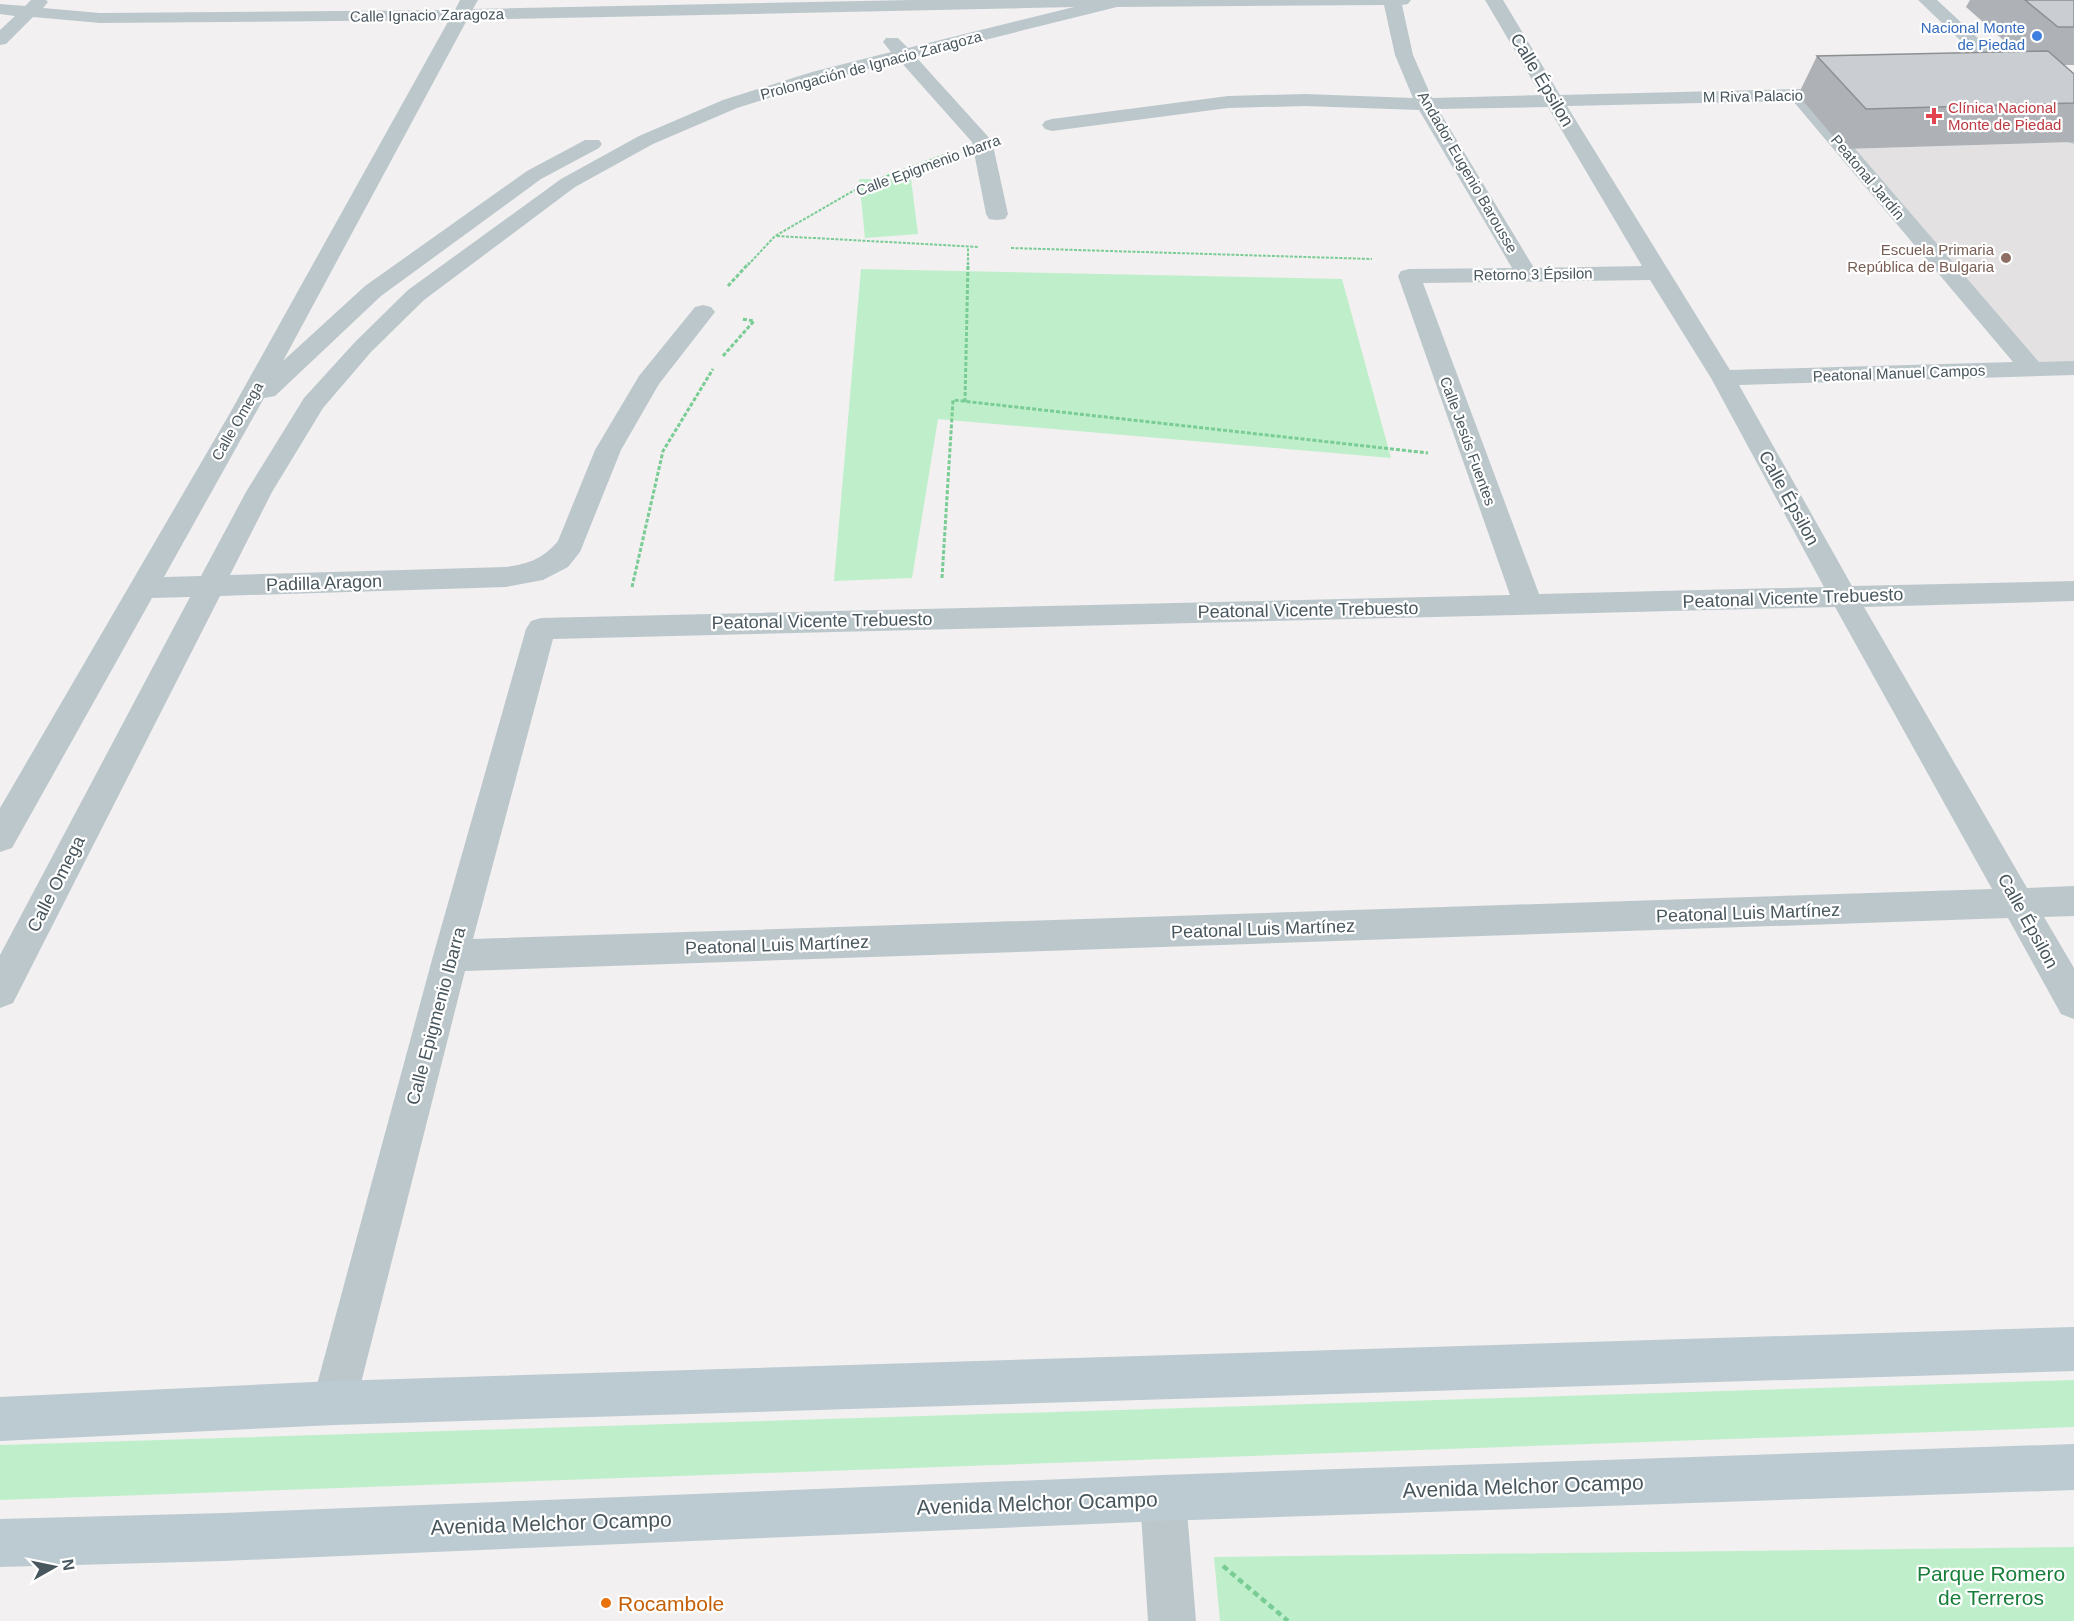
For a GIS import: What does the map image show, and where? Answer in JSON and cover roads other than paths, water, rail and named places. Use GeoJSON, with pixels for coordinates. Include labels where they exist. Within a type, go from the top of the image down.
{"type":"FeatureCollection","features":[{"type":"Feature","properties":{"kind":"street","name":"Andador Eugenio Barousse"},"geometry":{"type":"LineString","coordinates":[[1392,0],[1404,55],[1425,104],[1527,274]]}},
{"type":"Feature","properties":{"kind":"street","name":"Calle Ignacio Zaragoza"},"geometry":{"type":"LineString","coordinates":[[0,7],[39,3],[99,18],[591,6],[1402,0]]}},
{"type":"Feature","properties":{"kind":"street","name":"Calle Épsilon"},"geometry":{"type":"LineString","coordinates":[[1494,0],[1657,273],[1724,378],[1844,597],[2074,1002]]}},
{"type":"Feature","properties":{"kind":"street"},"geometry":{"type":"LineString","coordinates":[[1927,0],[2074,138]]}},
{"type":"Feature","properties":{"kind":"street","name":"Prolongación de Ignacio Zaragoza"},"geometry":{"type":"LineString","coordinates":[[211,586],[259,492],[313,404],[363,347],[416,295],[568,183],[646,140],[730,104],[819,76],[897,47],[1060,1]]}},
{"type":"Feature","properties":{"kind":"street","name":"Prolongación de Ignacio Zaragoza"},"geometry":{"type":"LineString","coordinates":[[804,60],[897,47],[1124,1]]}},
{"type":"Feature","properties":{"kind":"street"},"geometry":{"type":"LineString","coordinates":[[0,40],[39,3]]}},
{"type":"Feature","properties":{"kind":"street","name":"Calle Omega"},"geometry":{"type":"LineString","coordinates":[[0,838],[243,413],[464,8]]}},
{"type":"Feature","properties":{"kind":"street"},"geometry":{"type":"LineString","coordinates":[[897,47],[982,141],[997,214]]}},
{"type":"Feature","properties":{"kind":"street"},"geometry":{"type":"LineString","coordinates":[[1999,90],[2023,90]]}},
{"type":"Feature","properties":{"kind":"street","name":"M Riva Palacio"},"geometry":{"type":"LineString","coordinates":[[1052,125],[1228,102],[1305,100],[1425,104],[1857,94]]}},
{"type":"Feature","properties":{"kind":"street","name":"Peatonal Jardín"},"geometry":{"type":"LineString","coordinates":[[1798,95],[2032,369]]}},
{"type":"Feature","properties":{"kind":"street"},"geometry":{"type":"LineString","coordinates":[[243,413],[373,291],[534,175],[608,136]]}},
{"type":"Feature","properties":{"kind":"street","name":"Retorno 3 Épsilon"},"geometry":{"type":"LineString","coordinates":[[1409,276],[1657,273]]}},
{"type":"Feature","properties":{"kind":"street","name":"Calle Jesús Fuentes"},"geometry":{"type":"LineString","coordinates":[[1409,276],[1529,606]]}},
{"type":"Feature","properties":{"kind":"street","name":"Padilla Aragon"},"geometry":{"type":"LineString","coordinates":[[141,588],[506,578],[534,573],[558,560],[570,545],[608,450],[648,381],[703,312]]}},
{"type":"Feature","properties":{"kind":"street","name":"Peatonal Manuel Campos"},"geometry":{"type":"LineString","coordinates":[[1724,378],[2074,368]]}},
{"type":"Feature","properties":{"kind":"street","name":"Calle Omega"},"geometry":{"type":"LineString","coordinates":[[0,991],[211,586]]}},
{"type":"Feature","properties":{"kind":"street","name":"Peatonal Vicente Trebuesto"},"geometry":{"type":"LineString","coordinates":[[541,629],[623,625],[1529,606],[2074,591]]}},
{"type":"Feature","properties":{"kind":"street","name":"Calle Epigmenio Ibarra"},"geometry":{"type":"LineString","coordinates":[[333,1403],[451,956],[541,629]]}},
{"type":"Feature","properties":{"kind":"street","name":"Peatonal Luis Martínez"},"geometry":{"type":"LineString","coordinates":[[451,956],[2074,901]]}},
{"type":"Feature","properties":{"kind":"street"},"geometry":{"type":"LineString","coordinates":[[0,1419],[333,1403],[2074,1349]]}},
{"type":"Feature","properties":{"kind":"street","name":"Avenida Melchor Ocampo"},"geometry":{"type":"LineString","coordinates":[[0,1543],[235,1537],[1163,1498],[2074,1467]]}},
{"type":"Feature","properties":{"kind":"street"},"geometry":{"type":"LineString","coordinates":[[1163,1498],[1172,1621]]}},
{"type":"Feature","properties":{"kind":"place","name":"Nacional Monte de Piedad"},"geometry":{"type":"Point","coordinates":[2037,36]}},
{"type":"Feature","properties":{"kind":"place","name":"Clínica Nacional Monte de Piedad"},"geometry":{"type":"Point","coordinates":[1934,116]}},
{"type":"Feature","properties":{"kind":"place","name":"Escuela Primaria República de Bulgaria"},"geometry":{"type":"Point","coordinates":[2006,258]}},
{"type":"Feature","properties":{"kind":"place","name":"Rocambole"},"geometry":{"type":"Point","coordinates":[606,1603]}},
{"type":"Feature","properties":{"kind":"park label","name":"Parque Romero de Terreros"},"geometry":{"type":"Point","coordinates":[1991,1585]}}]}
